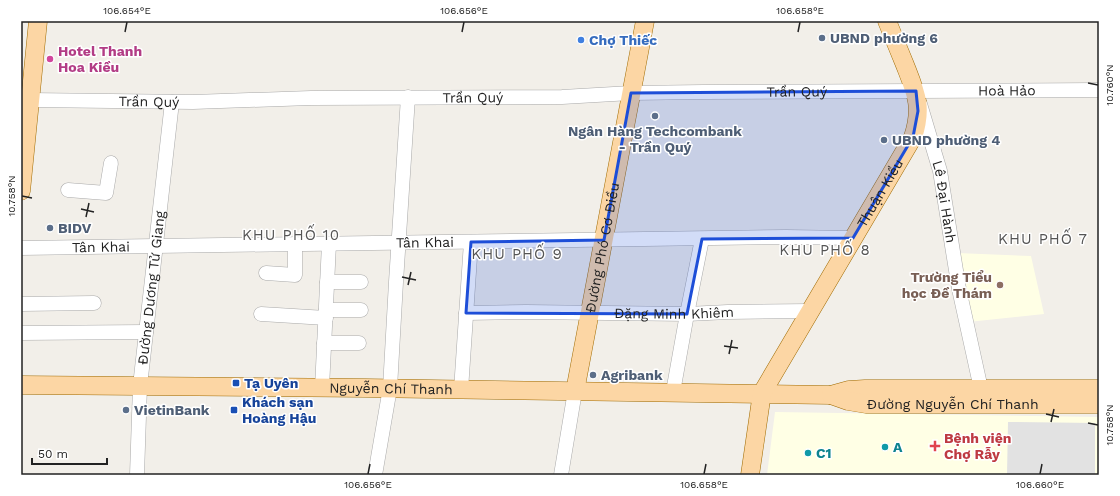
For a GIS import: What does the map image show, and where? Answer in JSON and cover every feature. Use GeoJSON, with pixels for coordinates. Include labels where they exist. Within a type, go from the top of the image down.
{"type":"FeatureCollection","features":[{"type":"Feature","properties":{"kind":"main road"},"geometry":{"type":"LineString","coordinates":[[21,191],[28,21]]}},
{"type":"Feature","properties":{"kind":"main road"},"geometry":{"type":"LineString","coordinates":[[24,96],[38,21]]}},
{"type":"Feature","properties":{"kind":"main road","name":"Đường Phó Cơ Điều"},"geometry":{"type":"LineString","coordinates":[[575,391],[645,21]]}},
{"type":"Feature","properties":{"kind":"main road","name":"Lê Đại Hành"},"geometry":{"type":"LineString","coordinates":[[887,21],[916,91]]}},
{"type":"Feature","properties":{"kind":"main road","name":"Thuận Kiều"},"geometry":{"type":"LineString","coordinates":[[762,393],[913,138],[916,129],[918,111],[916,91]]}},
{"type":"Feature","properties":{"kind":"main road","name":"Nguyễn Chí Thanh"},"geometry":{"type":"LineString","coordinates":[[21,385],[762,393]]}},
{"type":"Feature","properties":{"kind":"main road","name":"Đường Nguyễn Chí Thanh"},"geometry":{"type":"LineString","coordinates":[[831,395],[844,391],[865,389],[1099,404]]}},
{"type":"Feature","properties":{"kind":"main road"},"geometry":{"type":"LineString","coordinates":[[983,397],[1099,389]]}},
{"type":"Feature","properties":{"kind":"main road"},"geometry":{"type":"LineString","coordinates":[[750,475],[762,393]]}},
{"type":"Feature","properties":{"kind":"main road","name":"Đường Nguyễn Chí Thanh"},"geometry":{"type":"LineString","coordinates":[[762,393],[831,395],[848,401],[866,404],[958,396]]}},
{"type":"Feature","properties":{"kind":"street","name":"Hoà Hảo"},"geometry":{"type":"LineString","coordinates":[[916,91],[1099,90]]}},
{"type":"Feature","properties":{"kind":"street","name":"Trần Quý"},"geometry":{"type":"LineString","coordinates":[[24,96],[172,102],[288,98],[562,97],[631,94],[916,91]]}},
{"type":"Feature","properties":{"kind":"street","name":"Lê Đại Hành"},"geometry":{"type":"LineString","coordinates":[[916,91],[940,171],[959,289],[983,397]]}},
{"type":"Feature","properties":{"kind":"street"},"geometry":{"type":"LineString","coordinates":[[375,475],[390,388],[408,97]]}},
{"type":"Feature","properties":{"kind":"street","name":"Đường Dương Tử Giang"},"geometry":{"type":"LineString","coordinates":[[137,475],[140,386],[172,102]]}},
{"type":"Feature","properties":{"kind":"street"},"geometry":{"type":"LineString","coordinates":[[68,190],[106,193],[111,163]]}},
{"type":"Feature","properties":{"kind":"street","name":"Tân Khai"},"geometry":{"type":"LineString","coordinates":[[21,248],[786,237],[853,238]]}},
{"type":"Feature","properties":{"kind":"street"},"geometry":{"type":"LineString","coordinates":[[673,392],[702,239]]}},
{"type":"Feature","properties":{"kind":"street"},"geometry":{"type":"LineString","coordinates":[[460,390],[471,242]]}},
{"type":"Feature","properties":{"kind":"street"},"geometry":{"type":"LineString","coordinates":[[266,273],[295,275],[295,244]]}},
{"type":"Feature","properties":{"kind":"street"},"geometry":{"type":"LineString","coordinates":[[322,388],[329,244]]}},
{"type":"Feature","properties":{"kind":"street"},"geometry":{"type":"LineString","coordinates":[[327,282],[361,282]]}},
{"type":"Feature","properties":{"kind":"street"},"geometry":{"type":"LineString","coordinates":[[21,304],[94,303]]}},
{"type":"Feature","properties":{"kind":"street"},"geometry":{"type":"LineString","coordinates":[[262,314],[326,314],[361,310]]}},
{"type":"Feature","properties":{"kind":"street","name":"Đặng Minh Khiêm"},"geometry":{"type":"LineString","coordinates":[[466,313],[590,312],[687,314],[810,311]]}},
{"type":"Feature","properties":{"kind":"street"},"geometry":{"type":"LineString","coordinates":[[21,333],[146,332]]}},
{"type":"Feature","properties":{"kind":"street"},"geometry":{"type":"LineString","coordinates":[[324,343],[359,343]]}},
{"type":"Feature","properties":{"kind":"street","name":"Đường Phó Cơ Điều"},"geometry":{"type":"LineString","coordinates":[[561,475],[575,391]]}},
{"type":"Feature","properties":{"kind":"highlighted area"},"geometry":{"type":"Polygon","coordinates":[[[916,91],[918,111],[913,137],[853,238],[702,239],[687,314],[466,313],[471,242],[604,240],[631,93],[916,91]]]}},
{"type":"Feature","properties":{"kind":"shaded area","name":"Trường Tiểu học Đề Thám"},"geometry":{"type":"Polygon","coordinates":[[[957,253],[1031,256],[1044,314],[968,322],[957,253]]]}},
{"type":"Feature","properties":{"kind":"shaded area","name":"Bệnh viện Chợ Rẫy"},"geometry":{"type":"Polygon","coordinates":[[[775,412],[1099,417],[1099,475],[767,475],[775,412]]]}},
{"type":"Feature","properties":{"kind":"shaded area"},"geometry":{"type":"Polygon","coordinates":[[[1008,422],[1095,423],[1095,475],[1007,475],[1008,422]]]}},
{"type":"Feature","properties":{"kind":"place","name":"UBND phường 6"},"geometry":{"type":"Point","coordinates":[822,38]}},
{"type":"Feature","properties":{"kind":"place","name":"Chợ Thiếc"},"geometry":{"type":"Point","coordinates":[581,40]}},
{"type":"Feature","properties":{"kind":"place","name":"Hotel Thanh Hoa Kiều"},"geometry":{"type":"Point","coordinates":[50,59]}},
{"type":"Feature","properties":{"kind":"place","name":"Ngân Hàng Techcombank - Trần Quý"},"geometry":{"type":"Point","coordinates":[655,116]}},
{"type":"Feature","properties":{"kind":"place","name":"UBND phường 4"},"geometry":{"type":"Point","coordinates":[884,140]}},
{"type":"Feature","properties":{"kind":"place","name":"BIDV"},"geometry":{"type":"Point","coordinates":[50,228]}},
{"type":"Feature","properties":{"kind":"place","name":"Trường Tiểu học Đề Thám"},"geometry":{"type":"Point","coordinates":[1000,285]}},
{"type":"Feature","properties":{"kind":"place","name":"Agribank"},"geometry":{"type":"Point","coordinates":[593,375]}},
{"type":"Feature","properties":{"kind":"place","name":"Tạ Uyên"},"geometry":{"type":"Point","coordinates":[236,383]}},
{"type":"Feature","properties":{"kind":"place","name":"VietinBank"},"geometry":{"type":"Point","coordinates":[126,410]}},
{"type":"Feature","properties":{"kind":"place","name":"Khách sạn Hoàng Hậu"},"geometry":{"type":"Point","coordinates":[234,410]}},
{"type":"Feature","properties":{"kind":"place","name":"Bệnh viện Chợ Rẫy"},"geometry":{"type":"Point","coordinates":[935,446]}},
{"type":"Feature","properties":{"kind":"place","name":"A"},"geometry":{"type":"Point","coordinates":[885,447]}},
{"type":"Feature","properties":{"kind":"place","name":"C1"},"geometry":{"type":"Point","coordinates":[808,453]}},
{"type":"Feature","properties":{"kind":"district","name":"KHU PHỐ 10"},"geometry":{"type":"Point","coordinates":[291,235]}},
{"type":"Feature","properties":{"kind":"district","name":"KHU PHỐ 7"},"geometry":{"type":"Point","coordinates":[1043,239]}},
{"type":"Feature","properties":{"kind":"district","name":"KHU PHỐ 8"},"geometry":{"type":"Point","coordinates":[825,250]}},
{"type":"Feature","properties":{"kind":"district","name":"KHU PHỐ 9"},"geometry":{"type":"Point","coordinates":[517,254]}}]}
